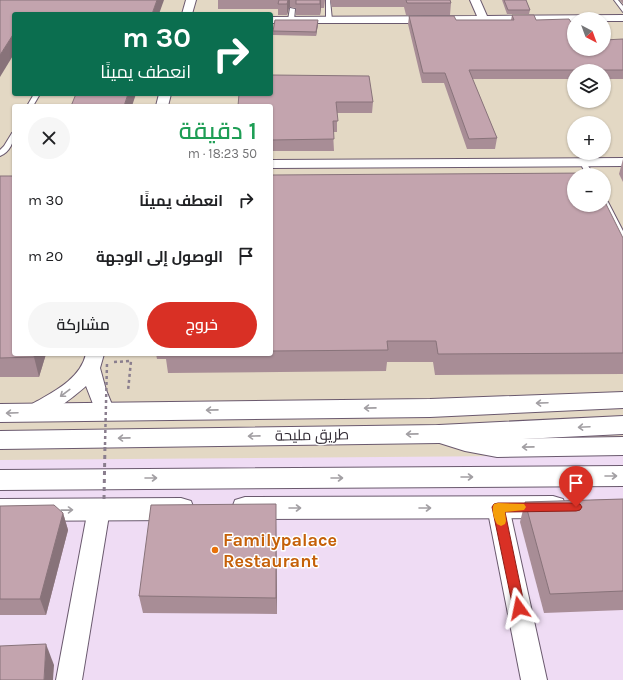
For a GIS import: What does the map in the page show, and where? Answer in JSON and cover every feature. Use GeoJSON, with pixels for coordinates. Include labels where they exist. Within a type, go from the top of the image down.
{"type":"FeatureCollection","features":[{"type":"Feature","properties":{"kind":"main road"},"geometry":{"type":"LineString","coordinates":[[0,413],[430,408],[623,400]]}},
{"type":"Feature","properties":{"kind":"main road","name":"طريق مليحة"},"geometry":{"type":"LineString","coordinates":[[0,440],[439,434],[623,425]]}},
{"type":"Feature","properties":{"kind":"main road"},"geometry":{"type":"LineString","coordinates":[[439,434],[465,442],[497,448],[623,446]]}},
{"type":"Feature","properties":{"kind":"main road"},"geometry":{"type":"LineString","coordinates":[[0,480],[623,476]]}},
{"type":"Feature","properties":{"kind":"main road"},"geometry":{"type":"LineString","coordinates":[[0,510],[102,504],[211,509],[576,507]]}},
{"type":"Feature","properties":{"kind":"street"},"geometry":{"type":"LineString","coordinates":[[188,12],[191,0]]}},
{"type":"Feature","properties":{"kind":"street"},"geometry":{"type":"LineString","coordinates":[[475,0],[484,20]]}},
{"type":"Feature","properties":{"kind":"street"},"geometry":{"type":"LineString","coordinates":[[273,20],[484,20],[623,18]]}},
{"type":"Feature","properties":{"kind":"street"},"geometry":{"type":"LineString","coordinates":[[273,164],[623,162]]}},
{"type":"Feature","properties":{"kind":"street"},"geometry":{"type":"LineString","coordinates":[[98,361],[96,390],[116,412]]}},
{"type":"Feature","properties":{"kind":"street"},"geometry":{"type":"LineString","coordinates":[[34,412],[67,392],[98,361]]}},
{"type":"Feature","properties":{"kind":"street"},"geometry":{"type":"LineString","coordinates":[[69,680],[102,504]]}},
{"type":"Feature","properties":{"kind":"street"},"geometry":{"type":"LineString","coordinates":[[498,507],[534,680]]}},
{"type":"Feature","properties":{"kind":"lane"},"geometry":{"type":"LineString","coordinates":[[328,0],[329,20]]}},
{"type":"Feature","properties":{"kind":"lane"},"geometry":{"type":"LineString","coordinates":[[616,0],[623,10]]}},
{"type":"Feature","properties":{"kind":"lane"},"geometry":{"type":"LineString","coordinates":[[291,20],[292,9]]}},
{"type":"Feature","properties":{"kind":"lane"},"geometry":{"type":"LineString","coordinates":[[0,154],[12,137]]}},
{"type":"Feature","properties":{"kind":"lane"},"geometry":{"type":"LineString","coordinates":[[583,162],[586,168]]}},
{"type":"Feature","properties":{"kind":"lane"},"geometry":{"type":"LineString","coordinates":[[609,212],[623,238]]}},
{"type":"Feature","properties":{"kind":"path"},"geometry":{"type":"LineString","coordinates":[[102,504],[98,361],[131,361],[116,412]]}},
{"type":"Feature","properties":{"kind":"shaded area"},"geometry":{"type":"Polygon","coordinates":[[[0,0],[623,0],[623,455],[0,460],[0,0]]]}},
{"type":"Feature","properties":{"kind":"building"},"geometry":{"type":"Polygon","coordinates":[[[0,0],[157,0],[153,12],[12,12],[12,36],[0,55],[0,0]]]}},
{"type":"Feature","properties":{"kind":"building"},"geometry":{"type":"Polygon","coordinates":[[[279,0],[288,0],[287,4],[278,4],[279,0]]]}},
{"type":"Feature","properties":{"kind":"building"},"geometry":{"type":"Polygon","coordinates":[[[296,0],[320,0],[320,4],[296,4],[296,0]]]}},
{"type":"Feature","properties":{"kind":"building"},"geometry":{"type":"Polygon","coordinates":[[[406,0],[450,0],[451,3],[407,3],[406,0]]]}},
{"type":"Feature","properties":{"kind":"building"},"geometry":{"type":"Polygon","coordinates":[[[504,0],[526,0],[530,10],[508,10],[504,0]]]}},
{"type":"Feature","properties":{"kind":"building"},"geometry":{"type":"Polygon","coordinates":[[[512,15],[534,15],[536,20],[567,19],[567,56],[611,56],[611,40],[623,39],[623,70],[611,70],[611,64],[567,64],[567,70],[469,70],[497,138],[469,139],[445,73],[423,73],[409,16],[454,16],[456,20],[514,20],[512,15]]]}},
{"type":"Feature","properties":{"kind":"building"},"geometry":{"type":"Polygon","coordinates":[[[275,20],[318,20],[316,32],[273,31],[275,20]]]}},
{"type":"Feature","properties":{"kind":"building"},"geometry":{"type":"Polygon","coordinates":[[[273,75],[369,76],[373,102],[336,102],[338,121],[333,121],[334,139],[273,140],[273,104],[238,104],[239,96],[273,96],[273,75]]]}},
{"type":"Feature","properties":{"kind":"building"},"geometry":{"type":"Polygon","coordinates":[[[75,96],[127,96],[125,104],[72,104],[75,96]]]}},
{"type":"Feature","properties":{"kind":"building"},"geometry":{"type":"Polygon","coordinates":[[[567,173],[567,212],[610,212],[623,238],[623,353],[438,354],[436,341],[387,341],[388,350],[273,351],[273,175],[567,173]]]}},
{"type":"Feature","properties":{"kind":"building"},"geometry":{"type":"Polygon","coordinates":[[[0,176],[12,176],[12,356],[34,356],[0,358],[0,176]]]}},
{"type":"Feature","properties":{"kind":"building"},"geometry":{"type":"Polygon","coordinates":[[[623,499],[623,591],[550,594],[525,502],[623,499]]]}},
{"type":"Feature","properties":{"kind":"building"},"geometry":{"type":"Polygon","coordinates":[[[276,504],[276,598],[139,596],[151,505],[276,504]]]}},
{"type":"Feature","properties":{"kind":"building"},"geometry":{"type":"Polygon","coordinates":[[[54,505],[63,513],[40,599],[0,599],[0,506],[54,505]]]}},
{"type":"Feature","properties":{"kind":"building"},"geometry":{"type":"Polygon","coordinates":[[[46,644],[44,680],[0,680],[0,646],[46,644]]]}},
{"type":"Feature","properties":{"kind":"slow traffic"},"geometry":{"type":"LineString","coordinates":[[501,521],[498,507],[520,507]]}},
{"type":"Feature","properties":{"kind":"place","name":"Familypalace Restaurant"},"geometry":{"type":"Point","coordinates":[215,550]}},
{"type":"Feature","properties":{"kind":"route"},"geometry":{"type":"LineString","coordinates":[[519,608],[498,507],[576,507]]}}]}
